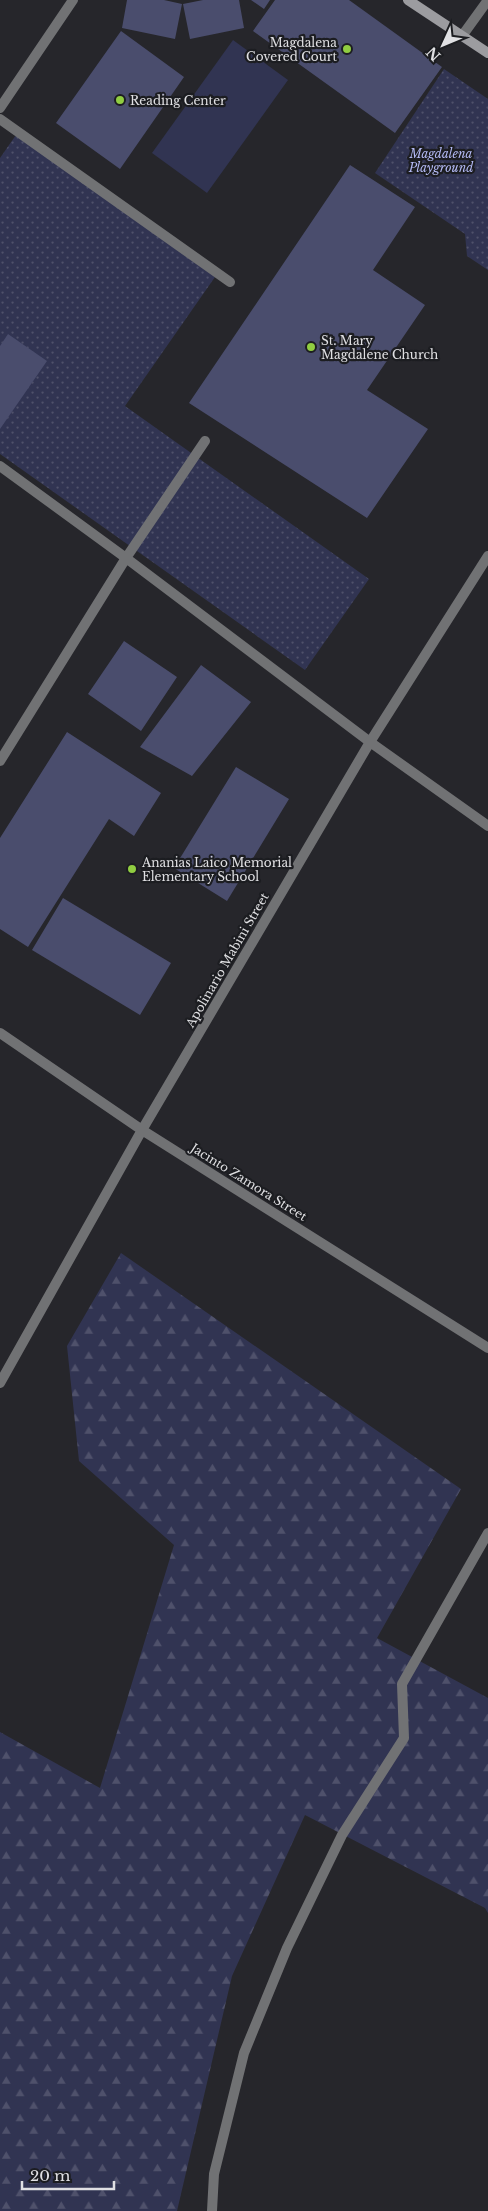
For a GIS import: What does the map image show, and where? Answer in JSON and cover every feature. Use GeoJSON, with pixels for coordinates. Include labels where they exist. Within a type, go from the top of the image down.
{"type":"FeatureCollection","features":[{"type":"Feature","properties":{"kind":"main road"},"geometry":{"type":"LineString","coordinates":[[408,0],[488,53]]}},
{"type":"Feature","properties":{"kind":"street"},"geometry":{"type":"LineString","coordinates":[[0,108],[4,93],[73,0]]}},
{"type":"Feature","properties":{"kind":"street"},"geometry":{"type":"LineString","coordinates":[[462,36],[488,0]]}},
{"type":"Feature","properties":{"kind":"street"},"geometry":{"type":"LineString","coordinates":[[0,119],[230,282]]}},
{"type":"Feature","properties":{"kind":"street"},"geometry":{"type":"LineString","coordinates":[[0,760],[126,558],[206,441]]}},
{"type":"Feature","properties":{"kind":"street"},"geometry":{"type":"LineString","coordinates":[[0,466],[126,558],[370,742],[488,826]]}},
{"type":"Feature","properties":{"kind":"street","name":"Apolinario Mabini Street"},"geometry":{"type":"LineString","coordinates":[[0,1383],[142,1130],[370,742],[488,556]]}},
{"type":"Feature","properties":{"kind":"street","name":"Jacinto Zamora Street"},"geometry":{"type":"LineString","coordinates":[[0,1033],[142,1130],[488,1348]]}},
{"type":"Feature","properties":{"kind":"street"},"geometry":{"type":"LineString","coordinates":[[212,2211],[214,2174],[247,2044],[287,1948],[342,1835],[404,1738],[402,1684],[488,1533]]}},
{"type":"Feature","properties":{"kind":"green space"},"geometry":{"type":"Polygon","coordinates":[[[233,40],[288,80],[207,193],[152,153],[233,40]]]}},
{"type":"Feature","properties":{"kind":"green space","name":"Magdalena Playground"},"geometry":{"type":"Polygon","coordinates":[[[444,69],[488,99],[488,270],[467,256],[465,234],[375,173],[444,69]]]}},
{"type":"Feature","properties":{"kind":"green space"},"geometry":{"type":"Polygon","coordinates":[[[16,135],[215,277],[125,406],[369,579],[305,670],[0,454],[0,158],[16,135]]]}},
{"type":"Feature","properties":{"kind":"green space"},"geometry":{"type":"Polygon","coordinates":[[[121,1253],[461,1489],[377,1638],[488,1698],[488,1913],[485,1908],[305,1815],[232,1976],[177,2211],[0,2211],[0,1732],[100,1788],[174,1545],[79,1461],[67,1346],[121,1253]]]}},
{"type":"Feature","properties":{"kind":"building"},"geometry":{"type":"Polygon","coordinates":[[[127,0],[164,0],[182,4],[175,39],[122,28],[127,0]]]}},
{"type":"Feature","properties":{"kind":"building"},"geometry":{"type":"Polygon","coordinates":[[[203,0],[239,0],[244,28],[190,39],[183,4],[203,0]]]}},
{"type":"Feature","properties":{"kind":"building"},"geometry":{"type":"Polygon","coordinates":[[[251,0],[270,0],[264,9],[251,0]]]}},
{"type":"Feature","properties":{"kind":"building","name":"Magdalena Covered Court"},"geometry":{"type":"Polygon","coordinates":[[[275,0],[349,0],[442,67],[395,133],[253,31],[275,0]]]}},
{"type":"Feature","properties":{"kind":"building","name":"Reading Center"},"geometry":{"type":"Polygon","coordinates":[[[121,31],[184,77],[120,169],[56,123],[121,31]]]}},
{"type":"Feature","properties":{"kind":"building","name":"St. Mary Magdalene Church"},"geometry":{"type":"Polygon","coordinates":[[[350,165],[415,207],[373,270],[425,305],[367,390],[428,429],[367,518],[189,403],[350,165]]]}},
{"type":"Feature","properties":{"kind":"building"},"geometry":{"type":"Polygon","coordinates":[[[8,334],[47,361],[0,429],[0,346],[8,334]]]}},
{"type":"Feature","properties":{"kind":"building"},"geometry":{"type":"Polygon","coordinates":[[[124,641],[177,677],[141,731],[88,694],[124,641]]]}},
{"type":"Feature","properties":{"kind":"building"},"geometry":{"type":"Polygon","coordinates":[[[201,665],[251,702],[192,776],[140,747],[201,665]]]}},
{"type":"Feature","properties":{"kind":"building"},"geometry":{"type":"Polygon","coordinates":[[[67,732],[161,793],[134,836],[109,819],[28,947],[0,929],[0,838],[67,732]]]}},
{"type":"Feature","properties":{"kind":"building"},"geometry":{"type":"Polygon","coordinates":[[[236,767],[289,799],[227,901],[174,868],[236,767]]]}},
{"type":"Feature","properties":{"kind":"building"},"geometry":{"type":"Polygon","coordinates":[[[63,898],[171,963],[140,1015],[32,950],[63,898]]]}},
{"type":"Feature","properties":{"kind":"place","name":"Magdalena Covered Court"},"geometry":{"type":"Point","coordinates":[347,49]}},
{"type":"Feature","properties":{"kind":"place","name":"Reading Center"},"geometry":{"type":"Point","coordinates":[120,100]}},
{"type":"Feature","properties":{"kind":"place","name":"St. Mary Magdalene Church"},"geometry":{"type":"Point","coordinates":[311,347]}},
{"type":"Feature","properties":{"kind":"place","name":"Ananias Laico Memorial Elementary School"},"geometry":{"type":"Point","coordinates":[132,869]}}]}
